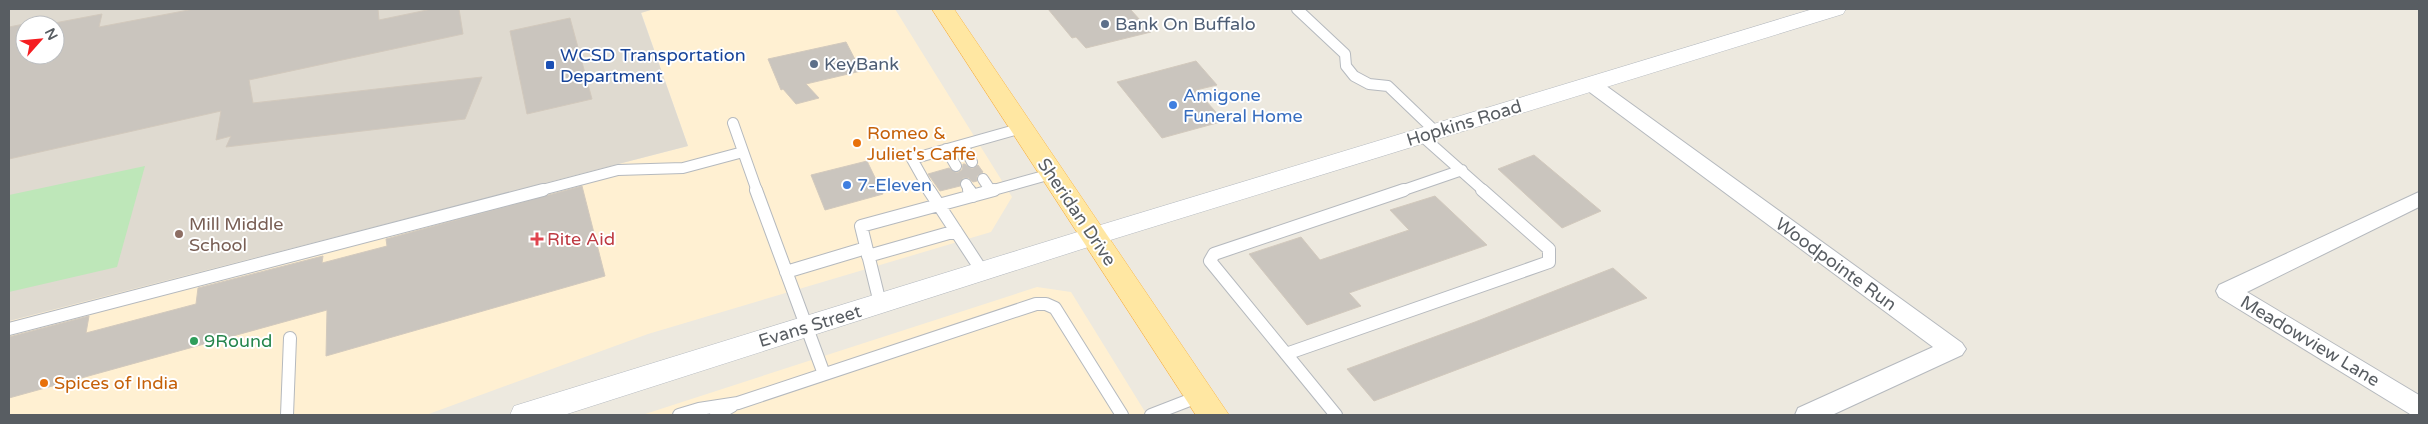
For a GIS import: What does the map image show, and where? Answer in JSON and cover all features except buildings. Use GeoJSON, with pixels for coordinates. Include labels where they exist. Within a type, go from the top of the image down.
{"type":"FeatureCollection","features":[{"type":"Feature","properties":{"kind":"main road","name":"Sheridan Drive"},"geometry":{"type":"LineString","coordinates":[[943,9],[1207,406]]}},
{"type":"Feature","properties":{"kind":"street","name":"Hopkins Road"},"geometry":{"type":"LineString","coordinates":[[1094,236],[1835,9]]}},
{"type":"Feature","properties":{"kind":"street","name":"Woodpointe Run"},"geometry":{"type":"LineString","coordinates":[[1591,84],[1952,350],[1808,415]]}},
{"type":"Feature","properties":{"kind":"street","name":"Meadowview Lane"},"geometry":{"type":"LineString","coordinates":[[2419,199],[2228,291],[2419,407]]}},
{"type":"Feature","properties":{"kind":"street","name":"Evans Street"},"geometry":{"type":"LineString","coordinates":[[526,415],[1094,236]]}},
{"type":"Feature","properties":{"kind":"lane"},"geometry":{"type":"LineString","coordinates":[[1286,354],[1549,262],[1549,249],[1462,170],[1388,86],[1369,84],[1354,76],[1346,66],[1345,54],[1296,10]]}},
{"type":"Feature","properties":{"kind":"lane"},"geometry":{"type":"LineString","coordinates":[[733,123],[805,327],[824,374]]}},
{"type":"Feature","properties":{"kind":"lane"},"geometry":{"type":"LineString","coordinates":[[982,271],[938,205],[912,159],[1022,128]]}},
{"type":"Feature","properties":{"kind":"lane"},"geometry":{"type":"LineString","coordinates":[[963,145],[972,162]]}},
{"type":"Feature","properties":{"kind":"lane"},"geometry":{"type":"LineString","coordinates":[[946,149],[956,166]]}},
{"type":"Feature","properties":{"kind":"lane"},"geometry":{"type":"LineString","coordinates":[[9,329],[618,170],[683,168],[743,152]]}},
{"type":"Feature","properties":{"kind":"lane"},"geometry":{"type":"LineString","coordinates":[[1336,415],[1210,262],[1214,254],[1462,170]]}},
{"type":"Feature","properties":{"kind":"lane"},"geometry":{"type":"LineString","coordinates":[[880,304],[861,226],[1051,174]]}},
{"type":"Feature","properties":{"kind":"lane"},"geometry":{"type":"LineString","coordinates":[[984,180],[991,191]]}},
{"type":"Feature","properties":{"kind":"lane"},"geometry":{"type":"LineString","coordinates":[[966,184],[973,196]]}},
{"type":"Feature","properties":{"kind":"lane"},"geometry":{"type":"LineString","coordinates":[[786,272],[956,231]]}},
{"type":"Feature","properties":{"kind":"lane"},"geometry":{"type":"LineString","coordinates":[[679,415],[699,409],[738,403],[1036,304],[1046,304],[1055,308],[1122,415]]}},
{"type":"Feature","properties":{"kind":"lane"},"geometry":{"type":"LineString","coordinates":[[288,415],[290,338]]}},
{"type":"Feature","properties":{"kind":"lane"},"geometry":{"type":"LineString","coordinates":[[716,415],[738,403]]}},
{"type":"Feature","properties":{"kind":"lane"},"geometry":{"type":"LineString","coordinates":[[1151,415],[1207,406]]}},
{"type":"Feature","properties":{"kind":"shaded area","name":"Mill Middle School"},"geometry":{"type":"Polygon","coordinates":[[[9,9],[654,9],[641,13],[688,146],[9,321],[9,9]]]}},
{"type":"Feature","properties":{"kind":"shaded area"},"geometry":{"type":"Polygon","coordinates":[[[654,9],[895,9],[1012,197],[991,232],[648,334],[426,415],[9,415],[9,321],[688,146],[641,12],[654,9]]]}},
{"type":"Feature","properties":{"kind":"shaded area"},"geometry":{"type":"Polygon","coordinates":[[[1037,287],[1071,292],[1147,415],[642,415],[1037,287]]]}},
{"type":"Feature","properties":{"kind":"green space"},"geometry":{"type":"Polygon","coordinates":[[[145,166],[117,267],[9,292],[9,195],[145,166]]]}},
{"type":"Feature","properties":{"kind":"place","name":"Bank On Buffalo"},"geometry":{"type":"Point","coordinates":[1105,24]}},
{"type":"Feature","properties":{"kind":"place","name":"KeyBank"},"geometry":{"type":"Point","coordinates":[814,64]}},
{"type":"Feature","properties":{"kind":"place","name":"WCSD Transportation Department"},"geometry":{"type":"Point","coordinates":[550,65]}},
{"type":"Feature","properties":{"kind":"place","name":"Amigone Funeral Home"},"geometry":{"type":"Point","coordinates":[1173,105]}},
{"type":"Feature","properties":{"kind":"place","name":"Romeo & Juliet's Caffe"},"geometry":{"type":"Point","coordinates":[857,143]}},
{"type":"Feature","properties":{"kind":"place","name":"7-Eleven"},"geometry":{"type":"Point","coordinates":[847,185]}},
{"type":"Feature","properties":{"kind":"place","name":"Mill Middle School"},"geometry":{"type":"Point","coordinates":[179,234]}},
{"type":"Feature","properties":{"kind":"place","name":"Rite Aid"},"geometry":{"type":"Point","coordinates":[537,239]}},
{"type":"Feature","properties":{"kind":"place","name":"9Round"},"geometry":{"type":"Point","coordinates":[194,341]}},
{"type":"Feature","properties":{"kind":"place","name":"Spices of India"},"geometry":{"type":"Point","coordinates":[44,383]}}]}
